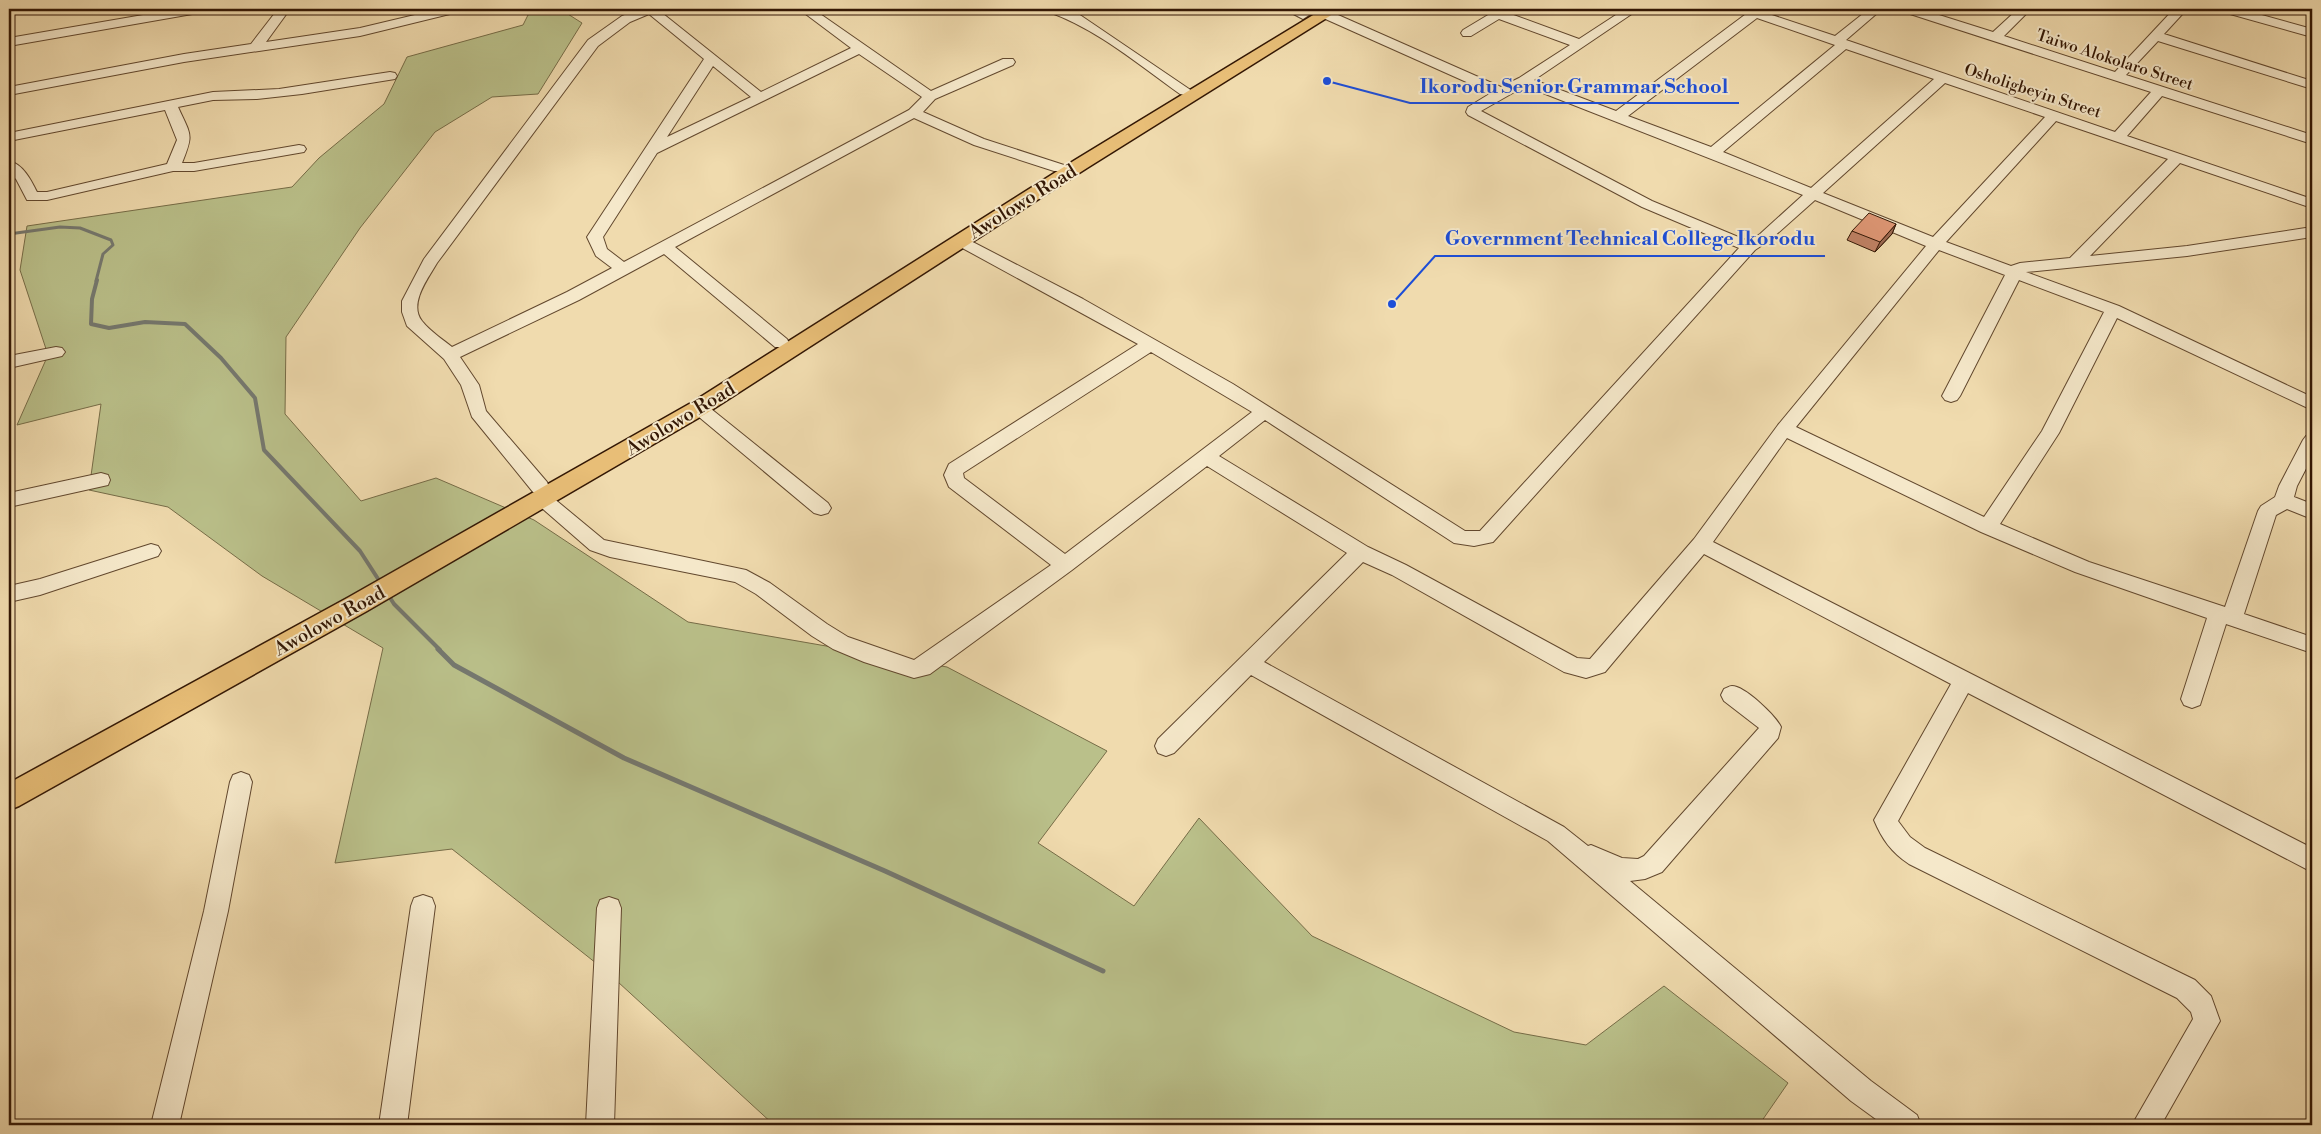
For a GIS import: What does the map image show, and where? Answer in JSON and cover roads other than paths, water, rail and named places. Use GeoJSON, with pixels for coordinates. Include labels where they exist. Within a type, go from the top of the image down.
{"type":"FeatureCollection","features":[{"type":"Feature","properties":{"kind":"main road","name":"Awolowo Road"},"geometry":{"type":"LineString","coordinates":[[9,797],[354,601],[541,492],[1059,168],[1162,109],[1185,91],[1313,11]]}},
{"type":"Feature","properties":{"kind":"main road","name":"Awolowo Road"},"geometry":{"type":"LineString","coordinates":[[541,492],[700,408],[1313,11]]}},
{"type":"Feature","properties":{"kind":"main road","name":"Awolowo Road"},"geometry":{"type":"LineString","coordinates":[[9,783],[354,601]]}},
{"type":"Feature","properties":{"kind":"street"},"geometry":{"type":"LineString","coordinates":[[9,42],[198,9]]}},
{"type":"Feature","properties":{"kind":"street"},"geometry":{"type":"LineString","coordinates":[[255,48],[284,9]]}},
{"type":"Feature","properties":{"kind":"street"},"geometry":{"type":"LineString","coordinates":[[9,92],[184,58],[369,31],[454,9]]}},
{"type":"Feature","properties":{"kind":"street"},"geometry":{"type":"LineString","coordinates":[[759,97],[650,9],[626,19],[594,44],[430,262],[414,290],[410,312],[413,322],[450,355],[470,385],[478,413],[541,492],[598,545],[610,550],[739,575],[756,582],[829,637],[846,646],[914,669],[930,664],[1066,565],[1265,411]]}},
{"type":"Feature","properties":{"kind":"street"},"geometry":{"type":"LineString","coordinates":[[805,9],[930,96]]}},
{"type":"Feature","properties":{"kind":"street"},"geometry":{"type":"LineString","coordinates":[[1053,9],[1073,16],[1185,91]]}},
{"type":"Feature","properties":{"kind":"street"},"geometry":{"type":"LineString","coordinates":[[1073,16],[1091,9]]}},
{"type":"Feature","properties":{"kind":"street"},"geometry":{"type":"LineString","coordinates":[[1633,9],[1524,81],[1501,92],[1472,112],[1647,204],[1749,247]]}},
{"type":"Feature","properties":{"kind":"street"},"geometry":{"type":"LineString","coordinates":[[1713,153],[1842,42],[1876,9]]}},
{"type":"Feature","properties":{"kind":"street","name":"Taiwo Alokolaro Street"},"geometry":{"type":"LineString","coordinates":[[1908,9],[2312,140]]}},
{"type":"Feature","properties":{"kind":"street"},"geometry":{"type":"LineString","coordinates":[[1994,38],[2025,9]]}},
{"type":"Feature","properties":{"kind":"street"},"geometry":{"type":"LineString","coordinates":[[2117,77],[2181,9]]}},
{"type":"Feature","properties":{"kind":"street"},"geometry":{"type":"LineString","coordinates":[[2227,9],[2312,34]]}},
{"type":"Feature","properties":{"kind":"street"},"geometry":{"type":"LineString","coordinates":[[1313,11],[1501,92]]}},
{"type":"Feature","properties":{"kind":"street"},"geometry":{"type":"LineString","coordinates":[[1467,34],[1502,11],[1581,44]]}},
{"type":"Feature","properties":{"kind":"street"},"geometry":{"type":"LineString","coordinates":[[1617,117],[1749,11]]}},
{"type":"Feature","properties":{"kind":"street","name":"Osholigbeyin Street"},"geometry":{"type":"LineString","coordinates":[[1749,11],[2054,116],[2118,136],[2176,159],[2312,204]]}},
{"type":"Feature","properties":{"kind":"street"},"geometry":{"type":"LineString","coordinates":[[2156,36],[2312,85]]}},
{"type":"Feature","properties":{"kind":"street"},"geometry":{"type":"LineString","coordinates":[[650,151],[860,49]]}},
{"type":"Feature","properties":{"kind":"street"},"geometry":{"type":"LineString","coordinates":[[624,269],[602,255],[596,246],[595,237],[710,59]]}},
{"type":"Feature","properties":{"kind":"street"},"geometry":{"type":"LineString","coordinates":[[450,355],[574,296],[914,113],[930,96],[1008,62]]}},
{"type":"Feature","properties":{"kind":"street"},"geometry":{"type":"LineString","coordinates":[[9,137],[213,96],[244,97],[281,93],[390,76]]}},
{"type":"Feature","properties":{"kind":"street"},"geometry":{"type":"LineString","coordinates":[[960,241],[1056,291],[1149,345],[1192,367],[1265,411],[1461,538],[1474,539],[1486,537],[1749,247],[1765,237],[1943,78]]}},
{"type":"Feature","properties":{"kind":"street"},"geometry":{"type":"LineString","coordinates":[[1524,81],[1713,153],[1936,244],[2113,310],[2308,399]]}},
{"type":"Feature","properties":{"kind":"street"},"geometry":{"type":"LineString","coordinates":[[2118,136],[2159,91]]}},
{"type":"Feature","properties":{"kind":"street"},"geometry":{"type":"LineString","coordinates":[[170,105],[183,133],[184,140],[172,167]]}},
{"type":"Feature","properties":{"kind":"street"},"geometry":{"type":"LineString","coordinates":[[914,113],[979,142],[1059,168]]}},
{"type":"Feature","properties":{"kind":"street"},"geometry":{"type":"LineString","coordinates":[[1205,456],[1361,552],[1398,570],[1572,666],[1586,669],[1598,666],[1701,544],[1784,429],[1936,244],[2054,116]]}},
{"type":"Feature","properties":{"kind":"street"},"geometry":{"type":"LineString","coordinates":[[9,165],[22,177],[32,197],[47,196],[172,167],[194,167],[299,150]]}},
{"type":"Feature","properties":{"kind":"street"},"geometry":{"type":"LineString","coordinates":[[2075,262],[2176,159]]}},
{"type":"Feature","properties":{"kind":"street"},"geometry":{"type":"LineString","coordinates":[[1951,396],[2015,273],[2020,268],[2187,251],[2312,232]]}},
{"type":"Feature","properties":{"kind":"street"},"geometry":{"type":"LineString","coordinates":[[664,246],[781,343]]}},
{"type":"Feature","properties":{"kind":"street"},"geometry":{"type":"LineString","coordinates":[[1988,527],[2050,433],[2113,310]]}},
{"type":"Feature","properties":{"kind":"street"},"geometry":{"type":"LineString","coordinates":[[1066,565],[956,482],[953,476],[956,468],[1149,345]]}},
{"type":"Feature","properties":{"kind":"street"},"geometry":{"type":"LineString","coordinates":[[9,362],[56,352]]}},
{"type":"Feature","properties":{"kind":"street"},"geometry":{"type":"LineString","coordinates":[[700,408],[821,508]]}},
{"type":"Feature","properties":{"kind":"street"},"geometry":{"type":"LineString","coordinates":[[1784,429],[1988,527],[2082,567],[2312,645]]}},
{"type":"Feature","properties":{"kind":"street"},"geometry":{"type":"LineString","coordinates":[[2192,699],[2268,511],[2277,507],[2284,500],[2288,486],[2312,440]]}},
{"type":"Feature","properties":{"kind":"street"},"geometry":{"type":"LineString","coordinates":[[9,500],[101,480]]}},
{"type":"Feature","properties":{"kind":"street"},"geometry":{"type":"LineString","coordinates":[[2284,500],[2312,512]]}},
{"type":"Feature","properties":{"kind":"street"},"geometry":{"type":"LineString","coordinates":[[1701,544],[1964,681],[2296,850],[2312,862]]}},
{"type":"Feature","properties":{"kind":"street"},"geometry":{"type":"LineString","coordinates":[[9,594],[40,587],[151,551]]}},
{"type":"Feature","properties":{"kind":"street"},"geometry":{"type":"LineString","coordinates":[[1166,746],[1361,552]]}},
{"type":"Feature","properties":{"kind":"street"},"geometry":{"type":"LineString","coordinates":[[1250,664],[1556,834],[1861,1091],[1907,1125]]}},
{"type":"Feature","properties":{"kind":"street"},"geometry":{"type":"LineString","coordinates":[[1964,681],[1886,820],[1902,847],[1917,856],[2186,989],[2202,1004],[2207,1021],[2146,1125]]}},
{"type":"Feature","properties":{"kind":"street"},"geometry":{"type":"LineString","coordinates":[[1576,849],[1630,871],[1647,869],[1654,864],[1770,732],[1770,727],[1766,720],[1732,695]]}},
{"type":"Feature","properties":{"kind":"street"},"geometry":{"type":"LineString","coordinates":[[165,1125],[216,911],[241,782]]}},
{"type":"Feature","properties":{"kind":"street"},"geometry":{"type":"LineString","coordinates":[[393,1125],[423,906]]}},
{"type":"Feature","properties":{"kind":"street"},"geometry":{"type":"LineString","coordinates":[[600,1125],[609,908]]}},
{"type":"Feature","properties":{"kind":"waterway"},"geometry":{"type":"LineString","coordinates":[[9,234],[60,227],[80,228],[111,240],[113,245],[103,254],[96,281]]}},
{"type":"Feature","properties":{"kind":"waterway"},"geometry":{"type":"LineString","coordinates":[[97,280],[92,299],[91,324],[109,328],[145,322],[185,324],[221,358],[255,398],[264,450],[360,551],[382,585]]}},
{"type":"Feature","properties":{"kind":"waterway"},"geometry":{"type":"LineString","coordinates":[[387,593],[394,604],[440,650]]}},
{"type":"Feature","properties":{"kind":"waterway"},"geometry":{"type":"LineString","coordinates":[[438,649],[454,665],[624,758],[885,871],[1103,971]]}},
{"type":"Feature","properties":{"kind":"place","name":"Ikorodu Senior Grammar School"},"geometry":{"type":"Point","coordinates":[1327,81]}},
{"type":"Feature","properties":{"kind":"place","name":"Government Technical College Ikorodu"},"geometry":{"type":"Point","coordinates":[1392,304]}}]}
